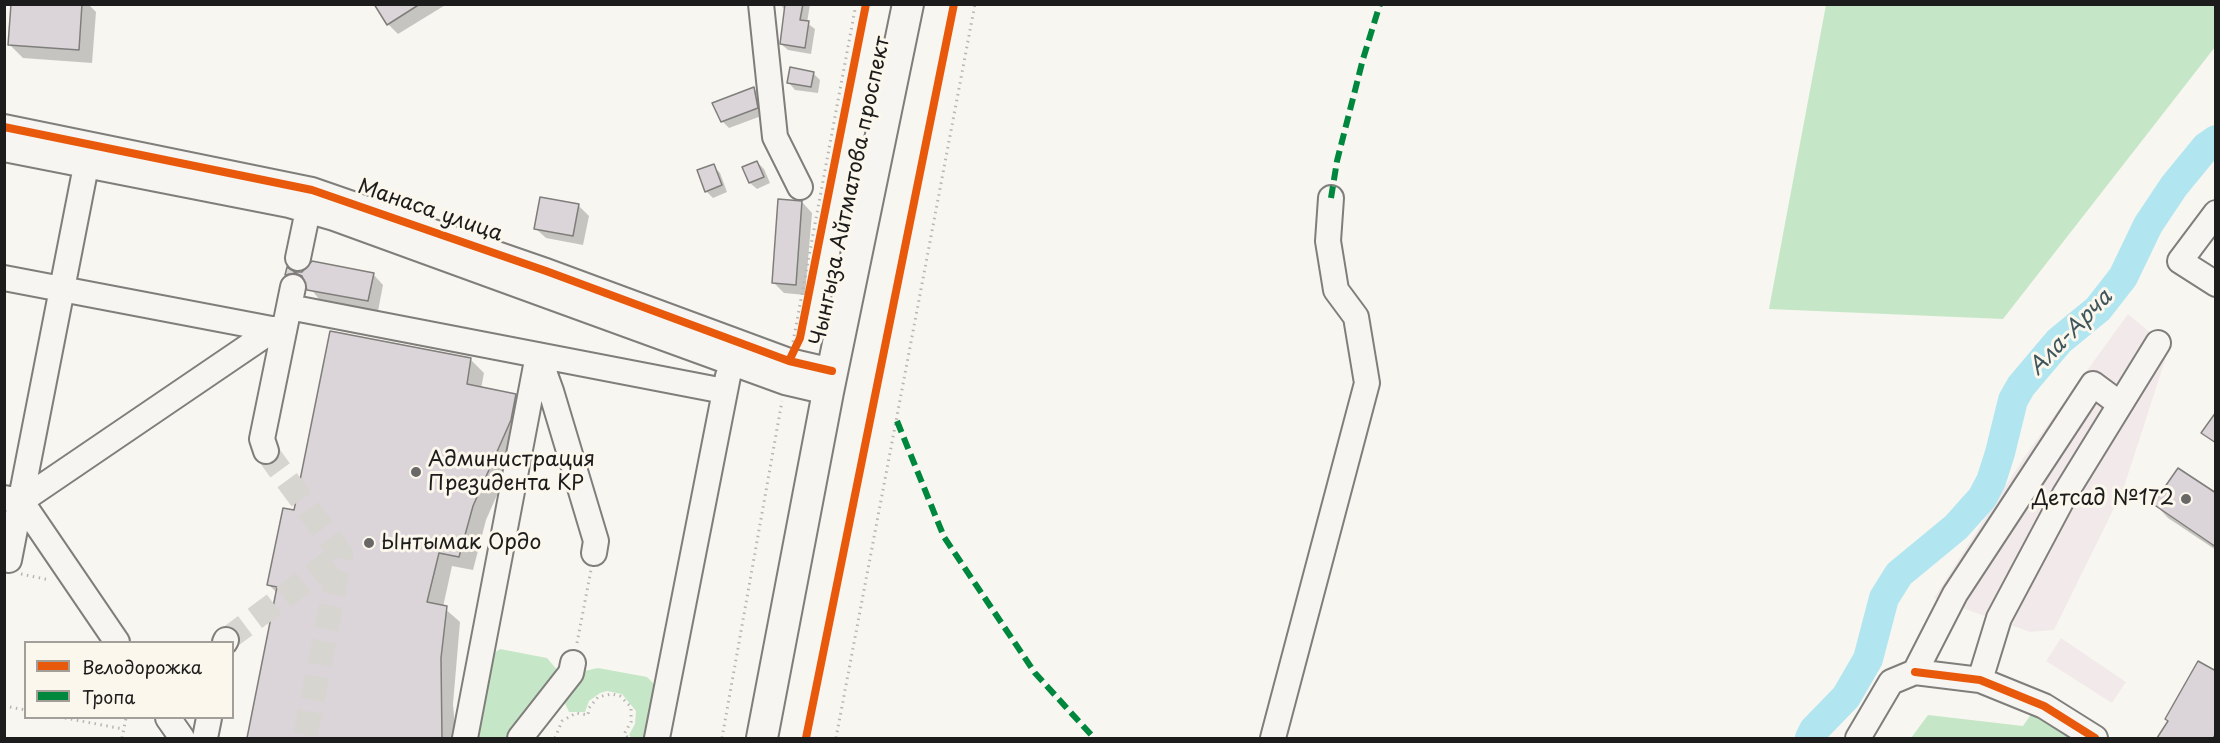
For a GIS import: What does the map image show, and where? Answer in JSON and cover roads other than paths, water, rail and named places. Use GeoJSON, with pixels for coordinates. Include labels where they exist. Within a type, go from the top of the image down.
{"type":"FeatureCollection","features":[{"type":"Feature","properties":{"kind":"main road","name":"Чынгыза Айтматова проспект"},"geometry":{"type":"LineString","coordinates":[[762,738],[830,381],[908,4]]}},
{"type":"Feature","properties":{"kind":"street"},"geometry":{"type":"LineString","coordinates":[[760,4],[775,137],[800,187]]}},
{"type":"Feature","properties":{"kind":"street","name":"Манаса улица"},"geometry":{"type":"LineString","coordinates":[[4,127],[309,200],[546,271],[789,361],[830,381]]}},
{"type":"Feature","properties":{"kind":"street","name":"Манаса улица"},"geometry":{"type":"LineString","coordinates":[[4,149],[86,166],[309,200],[541,291],[785,382],[830,381]]}},
{"type":"Feature","properties":{"kind":"street"},"geometry":{"type":"LineString","coordinates":[[13,567],[13,499],[62,289],[86,166]]}},
{"type":"Feature","properties":{"kind":"street"},"geometry":{"type":"LineString","coordinates":[[1273,738],[1367,383],[1356,317],[1336,290],[1328,241],[1331,198]]}},
{"type":"Feature","properties":{"kind":"street"},"geometry":{"type":"LineString","coordinates":[[298,258],[309,200]]}},
{"type":"Feature","properties":{"kind":"street"},"geometry":{"type":"LineString","coordinates":[[2216,213],[2180,261],[2216,284]]}},
{"type":"Feature","properties":{"kind":"street"},"geometry":{"type":"LineString","coordinates":[[4,278],[279,330]]}},
{"type":"Feature","properties":{"kind":"street"},"geometry":{"type":"LineString","coordinates":[[266,452],[262,439],[279,330],[291,297],[538,355],[724,391]]}},
{"type":"Feature","properties":{"kind":"street"},"geometry":{"type":"LineString","coordinates":[[13,499],[279,330]]}},
{"type":"Feature","properties":{"kind":"street"},"geometry":{"type":"LineString","coordinates":[[1980,680],[1999,618],[2065,494],[2158,343]]}},
{"type":"Feature","properties":{"kind":"street"},"geometry":{"type":"LineString","coordinates":[[538,355],[552,391],[596,541],[594,554]]}},
{"type":"Feature","properties":{"kind":"street"},"geometry":{"type":"LineString","coordinates":[[465,738],[538,355]]}},
{"type":"Feature","properties":{"kind":"street"},"geometry":{"type":"LineString","coordinates":[[657,738],[731,362]]}},
{"type":"Feature","properties":{"kind":"street"},"geometry":{"type":"LineString","coordinates":[[1915,672],[1955,594],[2092,384],[2120,404]]}},
{"type":"Feature","properties":{"kind":"street"},"geometry":{"type":"LineString","coordinates":[[13,499],[116,641]]}},
{"type":"Feature","properties":{"kind":"street"},"geometry":{"type":"LineString","coordinates":[[520,738],[571,673],[573,663]]}},
{"type":"Feature","properties":{"kind":"street"},"geometry":{"type":"LineString","coordinates":[[1858,738],[1891,682],[1915,672],[1980,680],[2044,706],[2095,738]]}},
{"type":"Feature","properties":{"kind":"street"},"geometry":{"type":"LineString","coordinates":[[169,719],[182,738]]}},
{"type":"Feature","properties":{"kind":"street"},"geometry":{"type":"LineString","coordinates":[[205,738],[209,719]]}},
{"type":"Feature","properties":{"kind":"waterway","name":"Ала-Арча"},"geometry":{"type":"LineString","coordinates":[[1810,738],[1814,730],[1846,697],[1868,659],[1884,598],[1899,574],[1956,527],[1982,498],[1991,481],[2000,453],[2013,400],[2021,386],[2059,341],[2098,309],[2123,277],[2148,225],[2174,186],[2206,147],[2216,140]]}},
{"type":"Feature","properties":{"kind":"tunnel"},"geometry":{"type":"LineString","coordinates":[[266,451],[341,554],[305,738]]}},
{"type":"Feature","properties":{"kind":"tunnel"},"geometry":{"type":"LineString","coordinates":[[226,640],[341,554]]}},
{"type":"Feature","properties":{"kind":"place","name":"Администрация Президента КР"},"geometry":{"type":"Point","coordinates":[416,472]}},
{"type":"Feature","properties":{"kind":"place","name":"Детсад №172"},"geometry":{"type":"Point","coordinates":[2186,499]}},
{"type":"Feature","properties":{"kind":"place","name":"Ынтымак Ордо"},"geometry":{"type":"Point","coordinates":[369,543]}}]}
